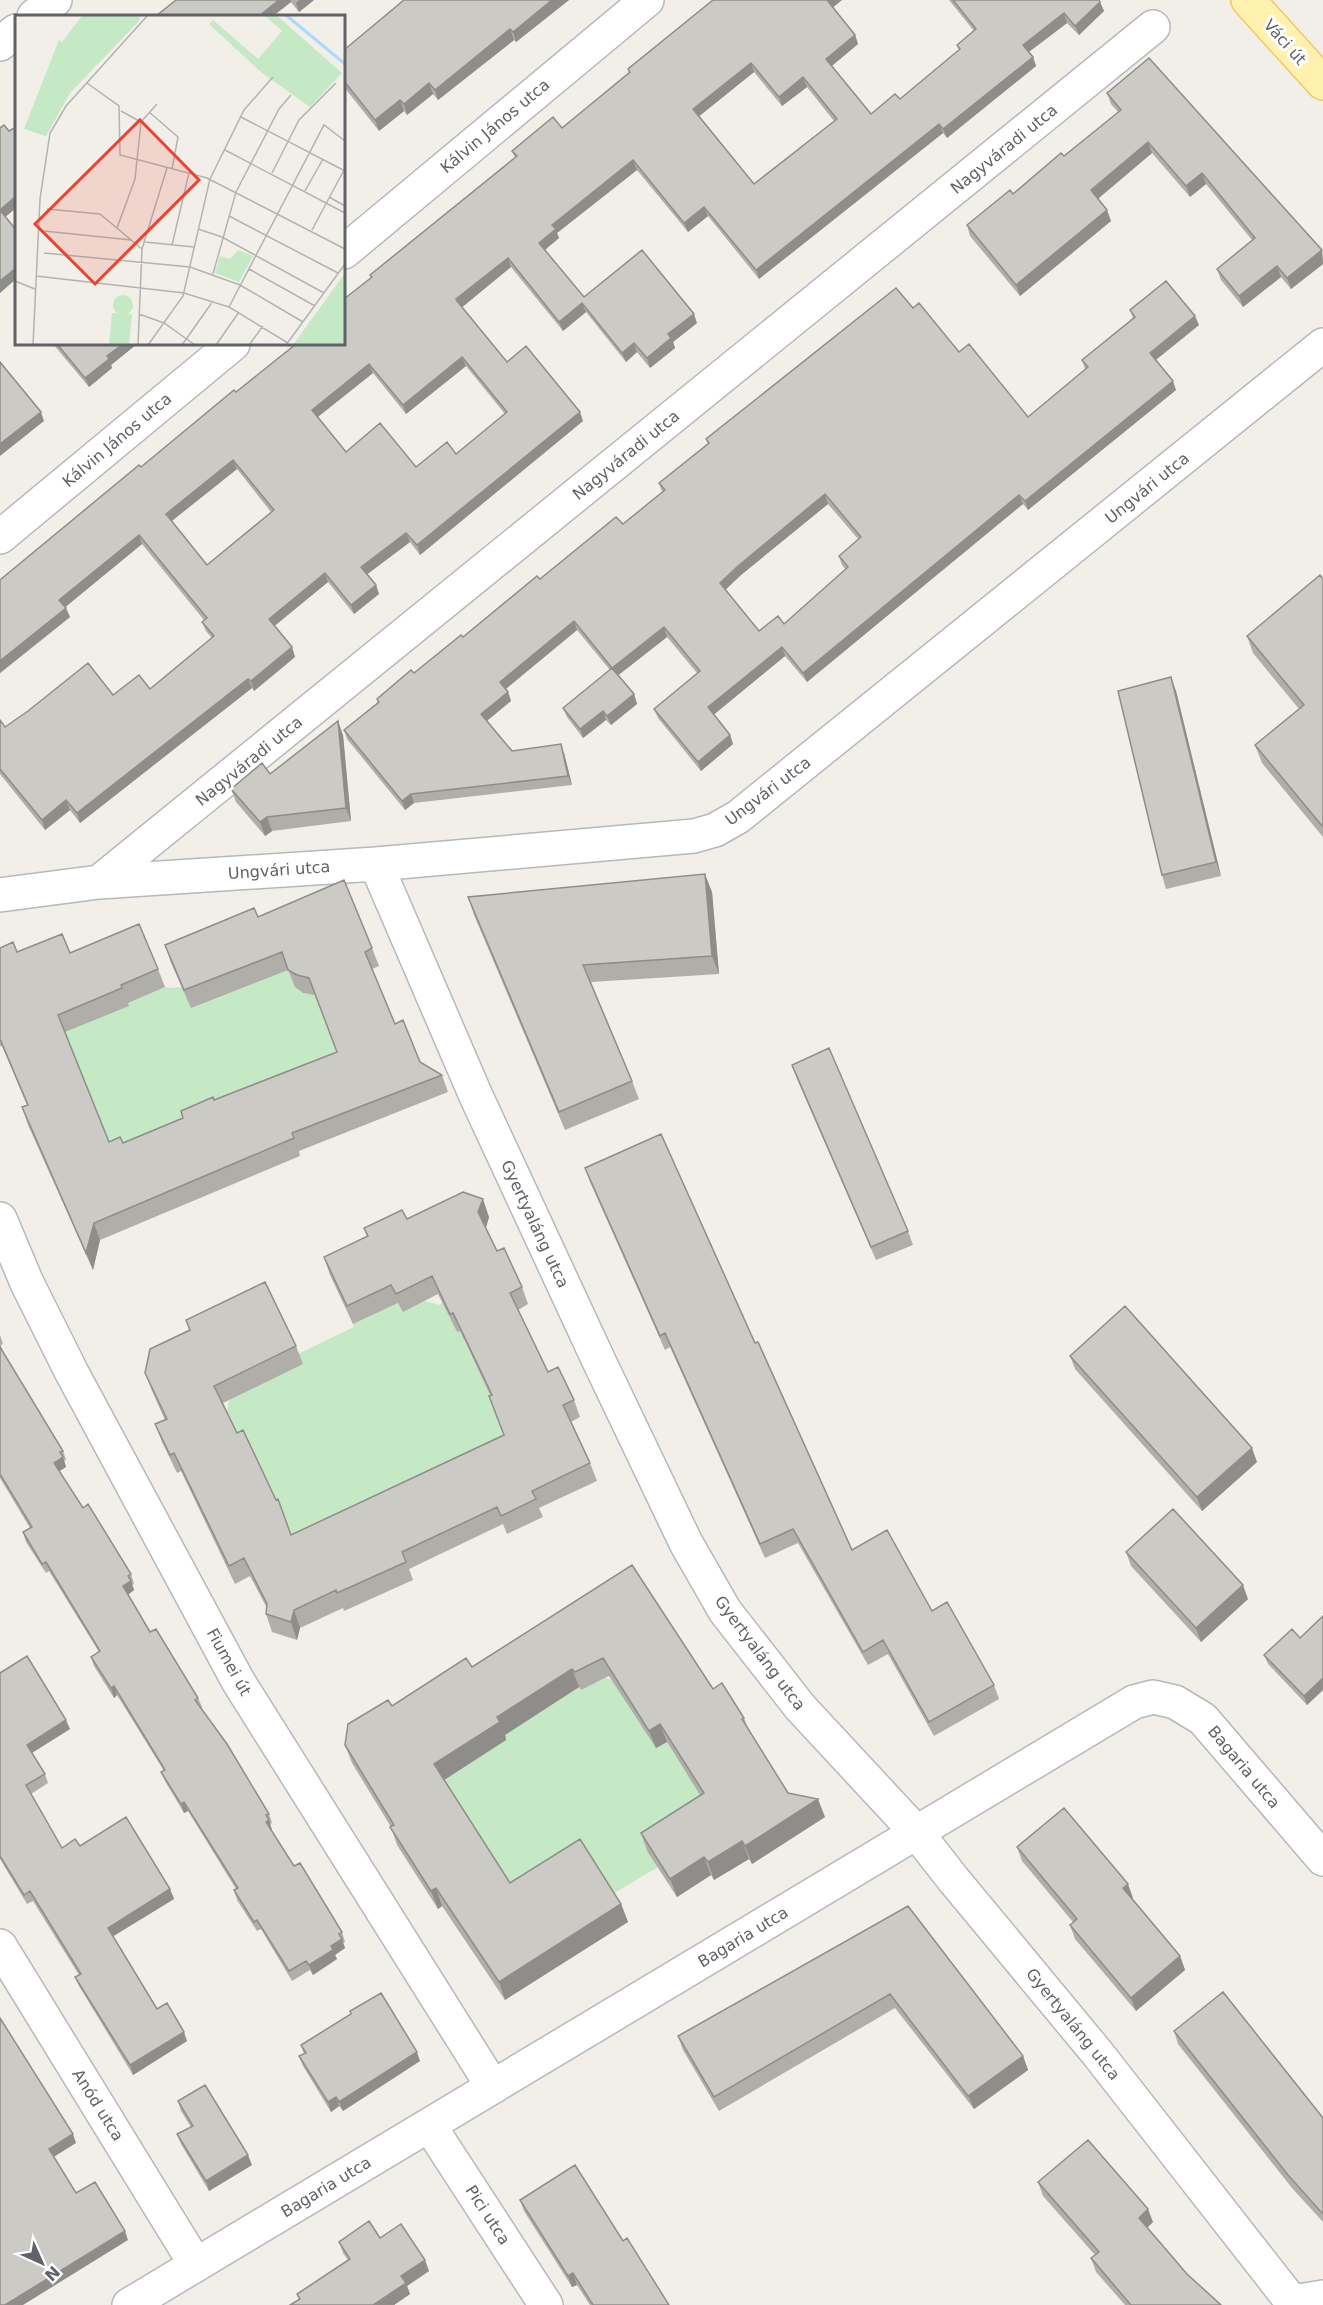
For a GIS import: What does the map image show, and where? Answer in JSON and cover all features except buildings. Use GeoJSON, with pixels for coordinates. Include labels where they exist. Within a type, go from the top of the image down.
{"type":"FeatureCollection","features":[{"type":"Feature","properties":{"kind":"main road","name":"Váci út"},"geometry":{"type":"LineString","coordinates":[[1248,0],[1323,83]]}},
{"type":"Feature","properties":{"kind":"street"},"geometry":{"type":"LineString","coordinates":[[35,15],[55,0]]}},
{"type":"Feature","properties":{"kind":"street","name":"Kálvin János utca"},"geometry":{"type":"LineString","coordinates":[[345,251],[647,0]]}},
{"type":"Feature","properties":{"kind":"street","name":"Nagyváradi utca"},"geometry":{"type":"LineString","coordinates":[[99,882],[1153,27]]}},
{"type":"Feature","properties":{"kind":"street"},"geometry":{"type":"LineString","coordinates":[[0,44],[15,32]]}},
{"type":"Feature","properties":{"kind":"street","name":"Kálvin János utca"},"geometry":{"type":"LineString","coordinates":[[0,537],[232,345]]}},
{"type":"Feature","properties":{"kind":"street","name":"Ungvári utca"},"geometry":{"type":"LineString","coordinates":[[0,895],[99,882],[376,864],[694,836],[715,830],[731,822],[1323,345]]}},
{"type":"Feature","properties":{"kind":"street","name":"Gyertyaláng utca"},"geometry":{"type":"LineString","coordinates":[[376,864],[510,1171],[651,1471],[697,1562],[725,1611],[800,1707],[917,1833],[1302,2301]]}},
{"type":"Feature","properties":{"kind":"street","name":"Fiumei út"},"geometry":{"type":"LineString","coordinates":[[0,1219],[27,1283],[72,1373],[238,1681],[493,2086]]}},
{"type":"Feature","properties":{"kind":"street","name":"Bagaria utca"},"geometry":{"type":"LineString","coordinates":[[129,2305],[1134,1702],[1154,1697],[1175,1702],[1203,1719],[1323,1859]]}},
{"type":"Feature","properties":{"kind":"street","name":"Anód utca"},"geometry":{"type":"LineString","coordinates":[[0,1946],[196,2265]]}},
{"type":"Feature","properties":{"kind":"street","name":"Pici utca"},"geometry":{"type":"LineString","coordinates":[[429,2125],[546,2305]]}},
{"type":"Feature","properties":{"kind":"green space"},"geometry":{"type":"Polygon","coordinates":[[[288,970],[300,991],[308,994],[314,993],[340,1061],[106,1164],[54,1031],[125,997],[139,998],[164,987],[173,988],[288,970]]]}},
{"type":"Feature","properties":{"kind":"green space"},"geometry":{"type":"Polygon","coordinates":[[[454,1295],[446,1310],[457,1332],[468,1327],[464,1341],[493,1401],[506,1442],[295,1546],[239,1453],[226,1414],[229,1401],[237,1388],[266,1381],[302,1364],[298,1354],[398,1303],[403,1311],[425,1301],[439,1305],[454,1295]]]}},
{"type":"Feature","properties":{"kind":"green space"},"geometry":{"type":"Polygon","coordinates":[[[606,1678],[619,1682],[656,1748],[667,1742],[686,1773],[711,1797],[648,1851],[658,1867],[611,1895],[530,1913],[436,1779],[502,1731],[579,1687],[581,1690],[606,1678]]]}}]}
